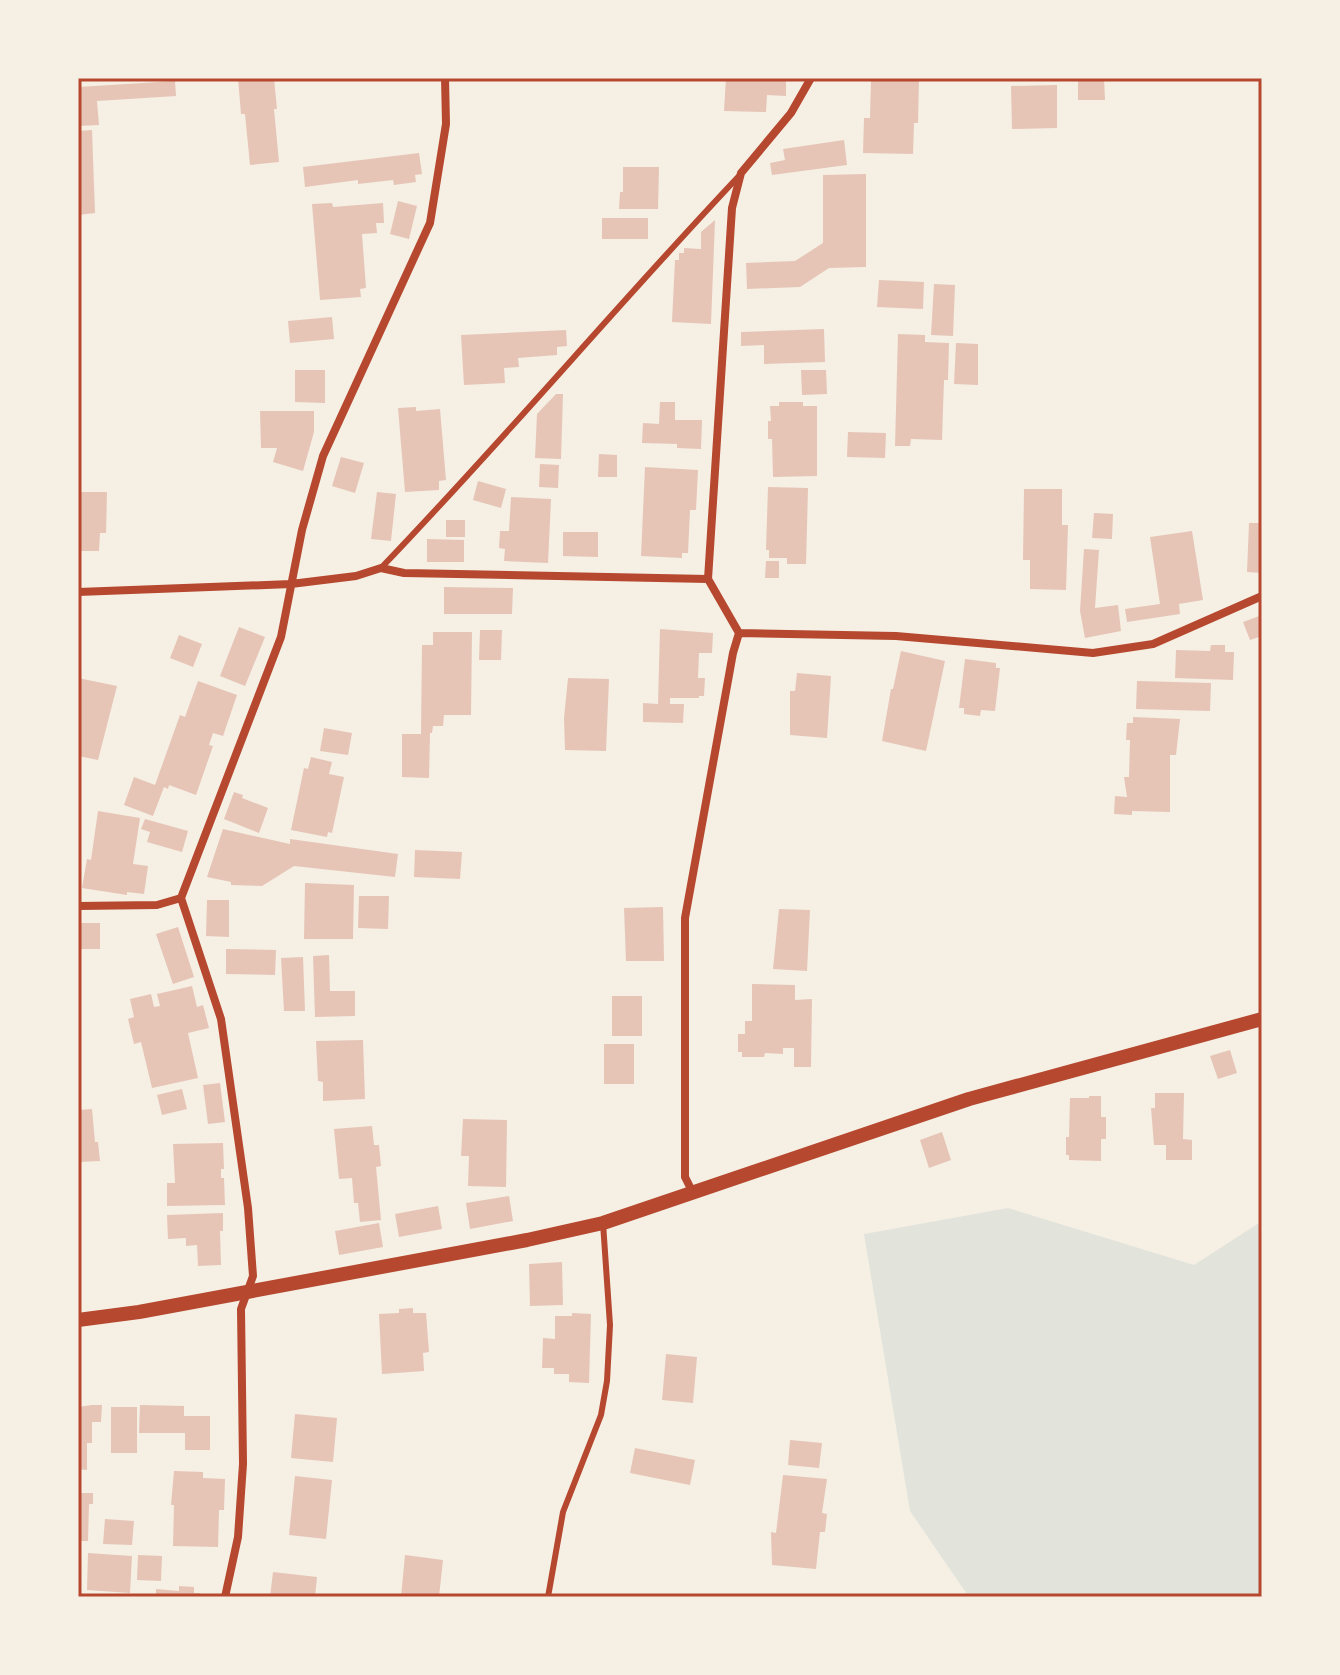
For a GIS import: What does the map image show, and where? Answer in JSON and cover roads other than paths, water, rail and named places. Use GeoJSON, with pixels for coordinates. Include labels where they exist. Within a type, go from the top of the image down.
{"type":"FeatureCollection","features":[{"type":"Feature","properties":{"kind":"street"},"geometry":{"type":"LineString","coordinates":[[225,1597],[238,1537],[243,1464],[241,1309],[253,1276],[238,1123],[221,1019],[181,898],[281,637],[302,530],[323,456],[430,223],[446,124],[445,78]]}},
{"type":"Feature","properties":{"kind":"street"},"geometry":{"type":"LineString","coordinates":[[694,1194],[685,1177],[685,918],[739,633],[708,579],[732,208],[741,173],[791,113],[811,78]]}},
{"type":"Feature","properties":{"kind":"street"},"geometry":{"type":"LineString","coordinates":[[78,592],[291,584],[356,576],[381,568],[404,573],[708,579]]}},
{"type":"Feature","properties":{"kind":"street"},"geometry":{"type":"LineString","coordinates":[[739,633],[896,636],[1093,653],[1153,644],[1262,596]]}},
{"type":"Feature","properties":{"kind":"street"},"geometry":{"type":"LineString","coordinates":[[78,906],[157,905],[181,898]]}},
{"type":"Feature","properties":{"kind":"street"},"geometry":{"type":"LineString","coordinates":[[78,1320],[139,1312],[603,1223],[969,1099],[1262,1019]]}},
{"type":"Feature","properties":{"kind":"lane"},"geometry":{"type":"LineString","coordinates":[[381,568],[467,478],[652,268],[741,173]]}},
{"type":"Feature","properties":{"kind":"lane"},"geometry":{"type":"LineString","coordinates":[[548,1597],[563,1512],[601,1415],[607,1381],[610,1325],[603,1223]]}}]}
